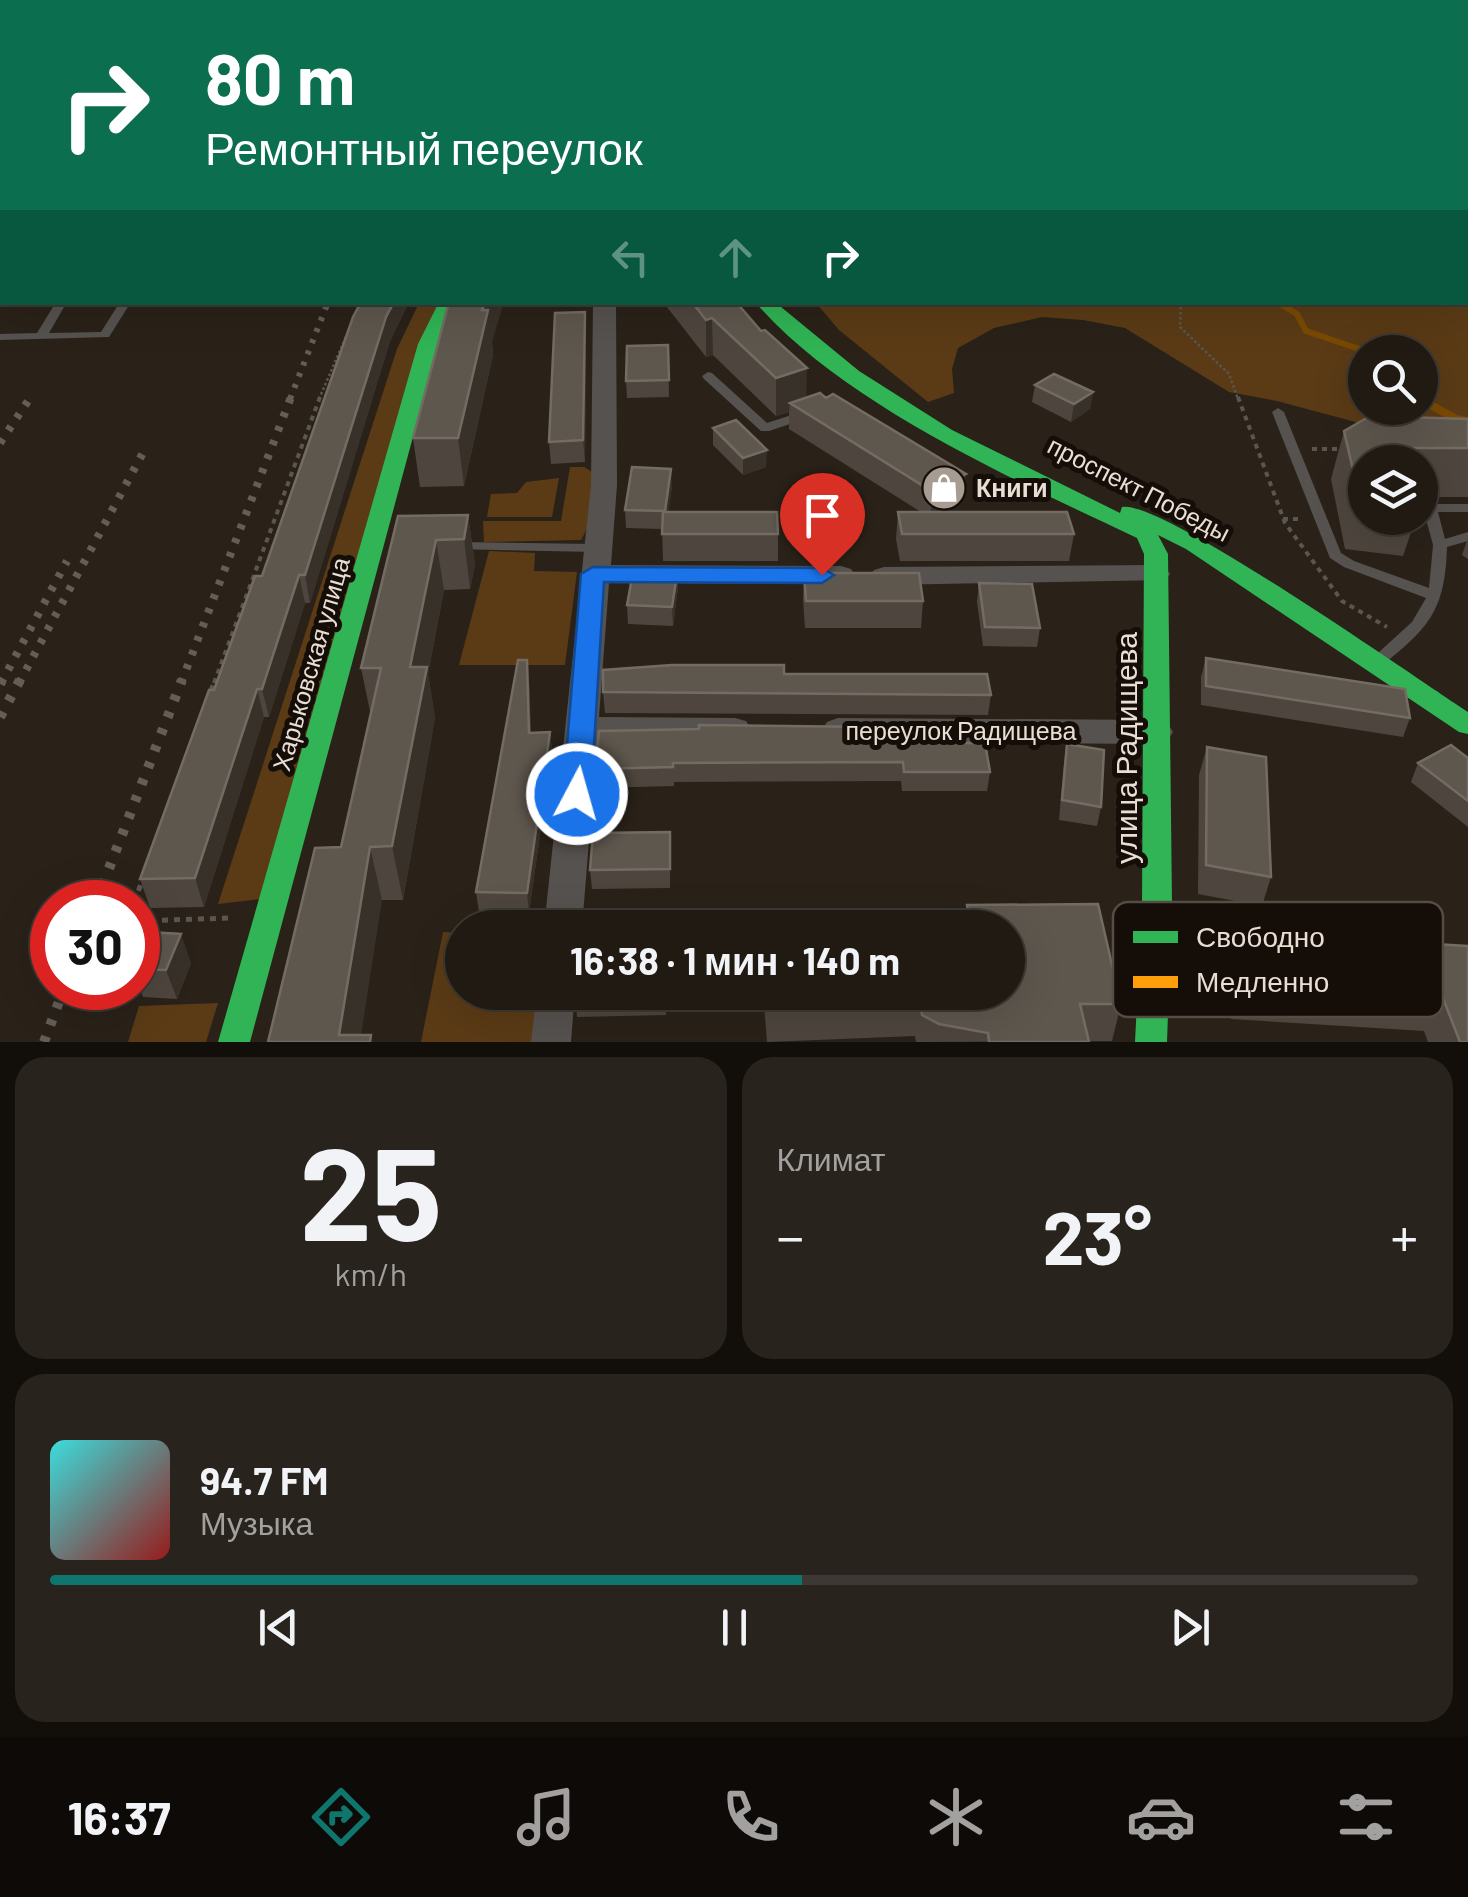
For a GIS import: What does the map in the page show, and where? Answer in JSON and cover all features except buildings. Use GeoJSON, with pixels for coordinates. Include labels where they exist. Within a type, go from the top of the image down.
{"type":"FeatureCollection","features":[{"type":"Feature","properties":{"kind":"main road","name":"Харьковская улица"},"geometry":{"type":"LineString","coordinates":[[234,1042],[382,545],[428,344],[447,305]]}},
{"type":"Feature","properties":{"kind":"main road","name":"проспект Победы"},"geometry":{"type":"LineString","coordinates":[[767,305],[861,396],[1134,529]]}},
{"type":"Feature","properties":{"kind":"main road","name":"проспект Победы"},"geometry":{"type":"LineString","coordinates":[[790,305],[814,332],[885,386],[984,444],[1194,544],[1468,725]]}},
{"type":"Feature","properties":{"kind":"main road","name":"улица Радищева"},"geometry":{"type":"LineString","coordinates":[[1134,529],[1153,543],[1173,569],[1157,732],[1157,902]]}},
{"type":"Feature","properties":{"kind":"main road"},"geometry":{"type":"LineString","coordinates":[[1173,569],[1233,569]]}},
{"type":"Feature","properties":{"kind":"main road","name":"улица Радищева"},"geometry":{"type":"LineString","coordinates":[[1151,1042],[1152,1017]]}},
{"type":"Feature","properties":{"kind":"street"},"geometry":{"type":"LineString","coordinates":[[565,910],[604,485],[599,305]]}},
{"type":"Feature","properties":{"kind":"street"},"geometry":{"type":"LineString","coordinates":[[594,561],[1173,569]]}},
{"type":"Feature","properties":{"kind":"street"},"geometry":{"type":"LineString","coordinates":[[584,728],[762,729]]}},
{"type":"Feature","properties":{"kind":"street","name":"переулок Радищева"},"geometry":{"type":"LineString","coordinates":[[802,730],[1157,732]]}},
{"type":"Feature","properties":{"kind":"street"},"geometry":{"type":"LineString","coordinates":[[550,1042],[554,1010]]}},
{"type":"Feature","properties":{"kind":"lane"},"geometry":{"type":"LineString","coordinates":[[41,336],[60,305]]}},
{"type":"Feature","properties":{"kind":"lane"},"geometry":{"type":"LineString","coordinates":[[0,337],[105,335],[124,305]]}},
{"type":"Feature","properties":{"kind":"lane"},"geometry":{"type":"LineString","coordinates":[[708,376],[764,428],[817,410]]}},
{"type":"Feature","properties":{"kind":"lane"},"geometry":{"type":"LineString","coordinates":[[1278,412],[1336,554],[1349,564],[1436,596]]}},
{"type":"Feature","properties":{"kind":"lane"},"geometry":{"type":"LineString","coordinates":[[1374,663],[1420,626],[1440,588],[1440,545],[1430,508],[1468,508]]}},
{"type":"Feature","properties":{"kind":"lane"},"geometry":{"type":"LineString","coordinates":[[1440,545],[1468,536]]}},
{"type":"Feature","properties":{"kind":"lane"},"geometry":{"type":"LineString","coordinates":[[447,546],[594,561]]}},
{"type":"Feature","properties":{"kind":"path"},"geometry":{"type":"LineString","coordinates":[[1181,305],[1180,327],[1228,374],[1285,522],[1342,601],[1406,638]]}},
{"type":"Feature","properties":{"kind":"path"},"geometry":{"type":"LineString","coordinates":[[206,704],[310,419],[355,316]]}},
{"type":"Feature","properties":{"kind":"path"},"geometry":{"type":"LineString","coordinates":[[1293,448],[1344,449]]}},
{"type":"Feature","properties":{"kind":"path"},"geometry":{"type":"LineString","coordinates":[[143,880],[148,866]]}},
{"type":"Feature","properties":{"kind":"path"},"geometry":{"type":"LineString","coordinates":[[160,920],[269,916]]}},
{"type":"Feature","properties":{"kind":"shaded area"},"geometry":{"type":"Polygon","coordinates":[[[418,305],[438,305],[260,899],[218,904],[397,349],[418,305]]]}},
{"type":"Feature","properties":{"kind":"shaded area"},"geometry":{"type":"Polygon","coordinates":[[[818,305],[1468,305],[1468,452],[1367,425],[1438,425],[1438,335],[1348,335],[1348,420],[1229,392],[1125,328],[1042,317],[994,328],[958,348],[952,369],[954,393],[928,402],[839,330],[818,305]]]}},
{"type":"Feature","properties":{"kind":"shaded area"},"geometry":{"type":"Polygon","coordinates":[[[570,467],[584,467],[594,473],[588,527],[581,540],[484,542],[483,521],[561,521],[570,467]]]}},
{"type":"Feature","properties":{"kind":"shaded area"},"geometry":{"type":"Polygon","coordinates":[[[559,478],[552,517],[487,517],[491,494],[517,493],[526,482],[559,478]]]}},
{"type":"Feature","properties":{"kind":"shaded area"},"geometry":{"type":"Polygon","coordinates":[[[489,551],[535,553],[534,571],[577,572],[565,665],[459,665],[489,551]]]}},
{"type":"Feature","properties":{"kind":"shaded area"},"geometry":{"type":"Polygon","coordinates":[[[443,932],[445,1010],[537,1010],[532,1042],[421,1042],[443,932]]]}},
{"type":"Feature","properties":{"kind":"shaded area"},"geometry":{"type":"Polygon","coordinates":[[[218,1003],[206,1042],[128,1042],[138,1010],[160,1010],[160,1005],[218,1003]]]}},
{"type":"Feature","properties":{"kind":"waterway"},"geometry":{"type":"LineString","coordinates":[[1282,305],[1297,314],[1306,331],[1348,345]]}},
{"type":"Feature","properties":{"kind":"waterway"},"geometry":{"type":"LineString","coordinates":[[1438,409],[1468,421]]}},
{"type":"Feature","properties":{"kind":"railway"},"geometry":{"type":"LineString","coordinates":[[290,399],[327,305]]}},
{"type":"Feature","properties":{"kind":"railway"},"geometry":{"type":"LineString","coordinates":[[181,683],[291,397]]}},
{"type":"Feature","properties":{"kind":"railway"},"geometry":{"type":"LineString","coordinates":[[0,443],[30,398]]}},
{"type":"Feature","properties":{"kind":"railway"},"geometry":{"type":"LineString","coordinates":[[19,683],[145,449]]}},
{"type":"Feature","properties":{"kind":"railway"},"geometry":{"type":"LineString","coordinates":[[1,683],[67,561]]}},
{"type":"Feature","properties":{"kind":"railway"},"geometry":{"type":"LineString","coordinates":[[0,684],[2,680]]}},
{"type":"Feature","properties":{"kind":"railway"},"geometry":{"type":"LineString","coordinates":[[0,717],[20,680]]}},
{"type":"Feature","properties":{"kind":"railway"},"geometry":{"type":"LineString","coordinates":[[105,880],[182,680]]}},
{"type":"Feature","properties":{"kind":"railway"},"geometry":{"type":"LineString","coordinates":[[44,1042],[56,1010]]}},
{"type":"Feature","properties":{"kind":"traffic: fast"},"geometry":{"type":"LineString","coordinates":[[234,1042],[428,344],[447,305]]}},
{"type":"Feature","properties":{"kind":"traffic: fast"},"geometry":{"type":"LineString","coordinates":[[767,305],[807,341],[898,406],[993,460],[1146,534],[1156,554],[1157,902]]}},
{"type":"Feature","properties":{"kind":"traffic: fast"},"geometry":{"type":"LineString","coordinates":[[1130,512],[1194,544],[1468,725]]}},
{"type":"Feature","properties":{"kind":"traffic: fast"},"geometry":{"type":"LineString","coordinates":[[1151,1042],[1152,1017]]}},
{"type":"Feature","properties":{"kind":"place","name":"Книги"},"geometry":{"type":"Point","coordinates":[944,488]}},
{"type":"Feature","properties":{"kind":"route"},"geometry":{"type":"LineString","coordinates":[[577,794],[593,574],[822,575]]}}]}
